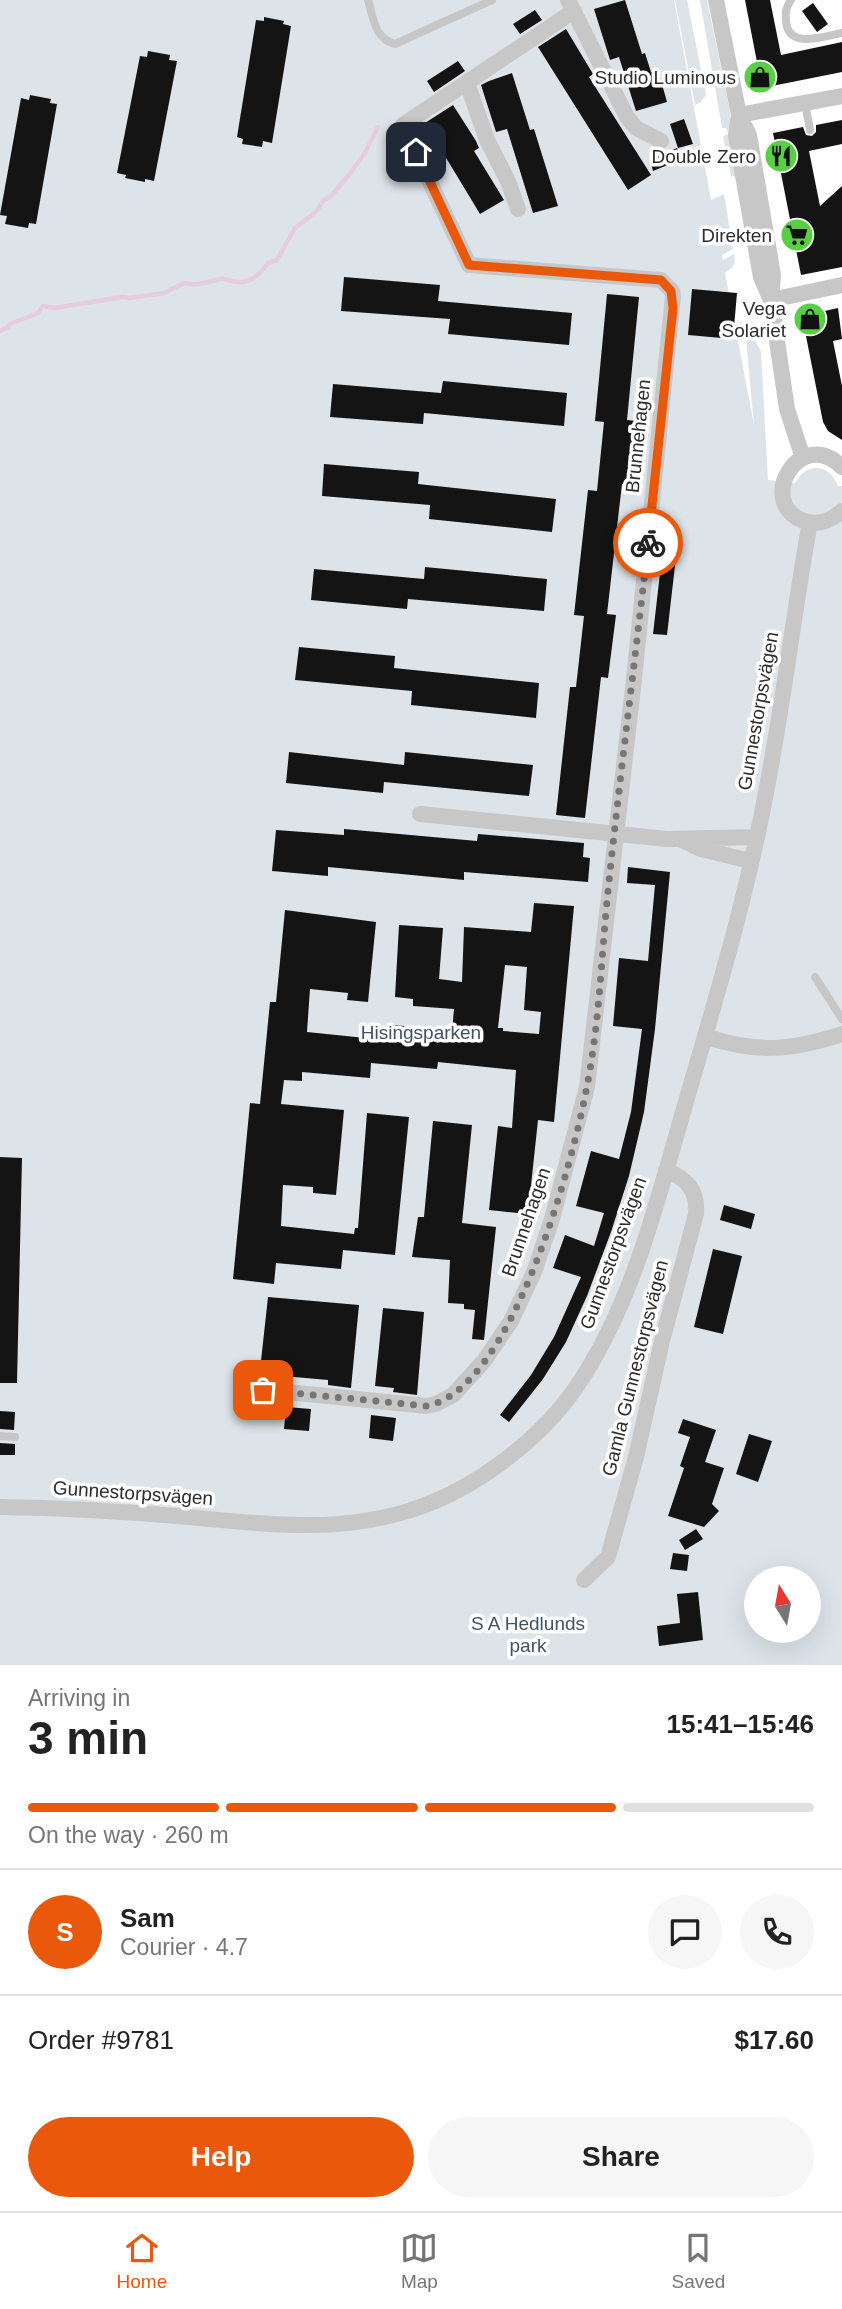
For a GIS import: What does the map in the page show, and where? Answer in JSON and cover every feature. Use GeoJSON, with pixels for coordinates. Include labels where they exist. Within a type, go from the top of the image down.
{"type":"FeatureCollection","features":[{"type":"Feature","properties":{"kind":"street"},"geometry":{"type":"LineString","coordinates":[[716,0],[739,115],[736,136],[761,277],[771,300],[787,409],[803,458]]}},
{"type":"Feature","properties":{"kind":"street"},"geometry":{"type":"LineString","coordinates":[[518,209],[508,181],[487,140],[467,83],[571,5],[627,117],[636,128],[662,142]]}},
{"type":"Feature","properties":{"kind":"street","name":"Brunnehagen"},"geometry":{"type":"LineString","coordinates":[[248,1388],[426,1406],[447,1400],[453,1395],[491,1351],[511,1321],[534,1272],[552,1219],[587,1087],[673,296],[661,280],[469,265],[403,125],[467,83]]}},
{"type":"Feature","properties":{"kind":"street"},"geometry":{"type":"LineString","coordinates":[[739,115],[842,96]]}},
{"type":"Feature","properties":{"kind":"street"},"geometry":{"type":"LineString","coordinates":[[771,300],[842,285]]}},
{"type":"Feature","properties":{"kind":"street"},"geometry":{"type":"LineString","coordinates":[[842,467],[821,456],[803,458],[789,469],[782,489],[789,510],[800,519],[810,522],[829,520],[842,511]]}},
{"type":"Feature","properties":{"kind":"street","name":"Gunnestorpsvägen"},"geometry":{"type":"LineString","coordinates":[[0,1507],[108,1511],[317,1526],[346,1525],[380,1519],[445,1497],[510,1456],[538,1432],[573,1391],[613,1321],[640,1252],[706,1037],[767,789],[810,522]]}},
{"type":"Feature","properties":{"kind":"street"},"geometry":{"type":"LineString","coordinates":[[420,814],[682,840],[700,837],[756,837]]}},
{"type":"Feature","properties":{"kind":"street"},"geometry":{"type":"LineString","coordinates":[[682,840],[701,849],[750,861]]}},
{"type":"Feature","properties":{"kind":"street"},"geometry":{"type":"LineString","coordinates":[[706,1037],[736,1046],[771,1050],[812,1044],[842,1034]]}},
{"type":"Feature","properties":{"kind":"street","name":"Gamla Gunnestorpsvägen"},"geometry":{"type":"LineString","coordinates":[[584,1580],[608,1557],[636,1457],[662,1341],[695,1214],[697,1203],[690,1184],[666,1170]]}},
{"type":"Feature","properties":{"kind":"lane"},"geometry":{"type":"LineString","coordinates":[[368,0],[379,35],[385,41],[395,44],[492,0]]}},
{"type":"Feature","properties":{"kind":"lane"},"geometry":{"type":"LineString","coordinates":[[791,0],[785,9],[786,26],[794,37],[802,40],[842,33]]}},
{"type":"Feature","properties":{"kind":"lane"},"geometry":{"type":"LineString","coordinates":[[805,103],[810,130]]}},
{"type":"Feature","properties":{"kind":"lane"},"geometry":{"type":"LineString","coordinates":[[815,977],[842,1019]]}},
{"type":"Feature","properties":{"kind":"lane"},"geometry":{"type":"LineString","coordinates":[[0,1436],[15,1437]]}},
{"type":"Feature","properties":{"kind":"green space","name":"Hisingsparken"},"geometry":{"type":"Polygon","coordinates":[[[0,0],[674,0],[711,200],[724,194],[733,249],[722,255],[723,260],[734,254],[735,262],[725,273],[754,425],[746,338],[739,330],[741,320],[744,331],[753,336],[761,352],[768,480],[795,483],[805,471],[818,468],[824,469],[838,486],[842,486],[842,1665],[0,1665],[0,0]]]}},
{"type":"Feature","properties":{"kind":"green space"},"geometry":{"type":"Polygon","coordinates":[[[675,0],[687,0],[706,95],[695,105],[675,0]]]}},
{"type":"Feature","properties":{"kind":"green space"},"geometry":{"type":"Polygon","coordinates":[[[700,0],[707,0],[729,106],[739,176],[731,176],[723,136],[728,134],[726,128],[722,128],[700,0]]]}},
{"type":"Feature","properties":{"kind":"building"},"geometry":{"type":"Polygon","coordinates":[[[625,0],[642,54],[645,53],[651,72],[658,70],[667,102],[636,111],[619,57],[610,60],[594,9],[625,0]]]}},
{"type":"Feature","properties":{"kind":"building"},"geometry":{"type":"Polygon","coordinates":[[[745,0],[770,0],[781,55],[842,42],[842,72],[762,88],[745,0]]]}},
{"type":"Feature","properties":{"kind":"building"},"geometry":{"type":"Polygon","coordinates":[[[813,3],[828,24],[817,32],[802,11],[813,3]]]}},
{"type":"Feature","properties":{"kind":"building"},"geometry":{"type":"Polygon","coordinates":[[[535,10],[542,20],[520,34],[513,24],[535,10]]]}},
{"type":"Feature","properties":{"kind":"building"},"geometry":{"type":"Polygon","coordinates":[[[264,17],[284,21],[283,24],[291,26],[272,143],[263,141],[262,147],[242,144],[243,139],[237,137],[256,20],[264,21],[264,17]]]}},
{"type":"Feature","properties":{"kind":"building"},"geometry":{"type":"Polygon","coordinates":[[[566,29],[593,74],[589,77],[651,175],[628,190],[538,47],[566,29]]]}},
{"type":"Feature","properties":{"kind":"building"},"geometry":{"type":"Polygon","coordinates":[[[148,51],[170,55],[169,60],[177,61],[154,181],[145,179],[145,182],[125,178],[126,175],[117,173],[140,56],[147,57],[148,51]]]}},
{"type":"Feature","properties":{"kind":"building"},"geometry":{"type":"Polygon","coordinates":[[[458,61],[465,71],[434,92],[427,81],[458,61]]]}},
{"type":"Feature","properties":{"kind":"building"},"geometry":{"type":"Polygon","coordinates":[[[512,73],[530,130],[534,129],[558,206],[533,213],[507,129],[496,132],[481,85],[512,73]]]}},
{"type":"Feature","properties":{"kind":"building"},"geometry":{"type":"Polygon","coordinates":[[[30,95],[51,99],[50,103],[57,104],[36,224],[29,223],[28,228],[5,224],[7,216],[0,215],[21,98],[29,100],[30,95]]]}},
{"type":"Feature","properties":{"kind":"building"},"geometry":{"type":"Polygon","coordinates":[[[453,105],[476,141],[479,148],[474,151],[504,200],[480,214],[425,123],[453,105]]]}},
{"type":"Feature","properties":{"kind":"building"},"geometry":{"type":"Polygon","coordinates":[[[684,119],[693,144],[678,148],[670,124],[684,119]]]}},
{"type":"Feature","properties":{"kind":"building"},"geometry":{"type":"Polygon","coordinates":[[[842,120],[842,144],[809,151],[820,206],[842,186],[842,267],[801,275],[773,133],[803,127],[806,135],[812,136],[816,132],[816,125],[842,120]]]}},
{"type":"Feature","properties":{"kind":"building"},"geometry":{"type":"Polygon","coordinates":[[[677,148],[682,159],[653,171],[650,160],[677,148]]]}},
{"type":"Feature","properties":{"kind":"building"},"geometry":{"type":"Polygon","coordinates":[[[344,277],[440,285],[438,301],[572,313],[569,345],[448,334],[450,319],[341,311],[344,277]]]}},
{"type":"Feature","properties":{"kind":"building"},"geometry":{"type":"Polygon","coordinates":[[[692,289],[737,293],[733,339],[688,335],[692,289]]]}},
{"type":"Feature","properties":{"kind":"building"},"geometry":{"type":"Polygon","coordinates":[[[607,294],[639,297],[627,420],[636,421],[629,485],[622,484],[607,614],[616,615],[608,678],[601,677],[585,818],[556,815],[570,687],[576,687],[584,616],[574,615],[588,490],[597,491],[604,422],[595,421],[607,294]]]}},
{"type":"Feature","properties":{"kind":"building"},"geometry":{"type":"Polygon","coordinates":[[[838,308],[842,339],[833,341],[842,386],[842,440],[828,431],[823,422],[802,316],[838,308]]]}},
{"type":"Feature","properties":{"kind":"building"},"geometry":{"type":"Polygon","coordinates":[[[443,381],[567,393],[564,426],[424,413],[423,424],[330,417],[333,384],[441,393],[443,381]]]}},
{"type":"Feature","properties":{"kind":"building"},"geometry":{"type":"Polygon","coordinates":[[[324,464],[419,472],[418,484],[556,499],[552,532],[429,519],[430,505],[322,496],[324,464]]]}},
{"type":"Feature","properties":{"kind":"building"},"geometry":{"type":"Polygon","coordinates":[[[662,556],[676,557],[667,635],[653,634],[662,556]]]}},
{"type":"Feature","properties":{"kind":"building"},"geometry":{"type":"Polygon","coordinates":[[[425,567],[547,579],[544,611],[408,599],[407,609],[311,600],[314,569],[424,579],[425,567]]]}},
{"type":"Feature","properties":{"kind":"building"},"geometry":{"type":"Polygon","coordinates":[[[299,647],[395,656],[394,668],[539,683],[536,718],[411,705],[412,691],[295,680],[299,647]]]}},
{"type":"Feature","properties":{"kind":"building"},"geometry":{"type":"Polygon","coordinates":[[[289,752],[404,765],[405,752],[533,765],[529,796],[384,782],[383,793],[286,783],[289,752]]]}},
{"type":"Feature","properties":{"kind":"building"},"geometry":{"type":"Polygon","coordinates":[[[344,829],[477,841],[478,834],[584,843],[583,857],[590,858],[588,882],[464,872],[464,880],[328,867],[328,876],[272,871],[276,830],[344,835],[344,829]]]}},
{"type":"Feature","properties":{"kind":"building"},"geometry":{"type":"Polygon","coordinates":[[[628,867],[670,872],[644,1112],[629,1176],[587,1296],[566,1342],[543,1379],[509,1422],[500,1415],[531,1375],[554,1337],[581,1277],[553,1268],[565,1235],[594,1246],[604,1213],[576,1206],[591,1151],[619,1159],[631,1112],[642,1029],[613,1026],[619,958],[648,961],[655,885],[627,883],[628,867]]]}},
{"type":"Feature","properties":{"kind":"building"},"geometry":{"type":"Polygon","coordinates":[[[534,903],[574,906],[554,1122],[538,1120],[528,1214],[489,1210],[498,1126],[512,1128],[516,1070],[438,1062],[437,1069],[371,1063],[370,1078],[302,1072],[302,1081],[284,1080],[281,1104],[344,1110],[336,1195],[313,1193],[313,1187],[283,1185],[281,1226],[354,1234],[355,1228],[358,1228],[367,1113],[409,1117],[395,1255],[343,1250],[341,1269],[276,1263],[274,1284],[233,1279],[250,1103],[260,1104],[270,1002],[276,1002],[285,910],[376,922],[368,1002],[347,1000],[348,993],[310,989],[307,1032],[385,1040],[387,1024],[452,1032],[454,1009],[413,1006],[413,999],[395,997],[399,925],[443,928],[439,979],[462,982],[464,927],[531,932],[534,903]],[[505,965],[498,1028],[503,1028],[503,1031],[539,1034],[541,1012],[524,1010],[527,967],[505,965]]]}},
{"type":"Feature","properties":{"kind":"building"},"geometry":{"type":"Polygon","coordinates":[[[433,1121],[472,1125],[462,1223],[496,1227],[484,1340],[472,1339],[475,1310],[464,1309],[464,1304],[448,1303],[450,1260],[412,1257],[418,1217],[424,1217],[433,1121]]]}},
{"type":"Feature","properties":{"kind":"building"},"geometry":{"type":"Polygon","coordinates":[[[0,1157],[22,1158],[17,1383],[0,1383],[0,1157]]]}},
{"type":"Feature","properties":{"kind":"building"},"geometry":{"type":"Polygon","coordinates":[[[724,1205],[755,1214],[751,1229],[720,1220],[724,1205]]]}},
{"type":"Feature","properties":{"kind":"building"},"geometry":{"type":"Polygon","coordinates":[[[713,1249],[742,1256],[723,1334],[694,1327],[713,1249]]]}},
{"type":"Feature","properties":{"kind":"building"},"geometry":{"type":"Polygon","coordinates":[[[268,1297],[359,1305],[351,1388],[328,1385],[328,1380],[283,1376],[283,1381],[259,1379],[268,1297]]]}},
{"type":"Feature","properties":{"kind":"building"},"geometry":{"type":"Polygon","coordinates":[[[383,1308],[424,1312],[417,1395],[375,1386],[383,1308]]]}},
{"type":"Feature","properties":{"kind":"building"},"geometry":{"type":"Polygon","coordinates":[[[286,1407],[311,1409],[309,1431],[284,1429],[286,1407]]]}},
{"type":"Feature","properties":{"kind":"building"},"geometry":{"type":"Polygon","coordinates":[[[0,1411],[15,1412],[14,1430],[0,1429],[0,1411]]]}},
{"type":"Feature","properties":{"kind":"building"},"geometry":{"type":"Polygon","coordinates":[[[371,1415],[396,1418],[393,1441],[369,1438],[371,1415]]]}},
{"type":"Feature","properties":{"kind":"building"},"geometry":{"type":"Polygon","coordinates":[[[683,1419],[716,1430],[705,1462],[724,1468],[712,1504],[719,1511],[704,1527],[668,1516],[684,1468],[680,1466],[690,1437],[678,1433],[683,1419]]]}},
{"type":"Feature","properties":{"kind":"building"},"geometry":{"type":"Polygon","coordinates":[[[749,1434],[772,1441],[758,1482],[736,1474],[749,1434]]]}},
{"type":"Feature","properties":{"kind":"building"},"geometry":{"type":"Polygon","coordinates":[[[0,1443],[15,1444],[15,1455],[0,1455],[0,1443]]]}},
{"type":"Feature","properties":{"kind":"building"},"geometry":{"type":"Polygon","coordinates":[[[696,1529],[703,1539],[685,1550],[679,1540],[696,1529]]]}},
{"type":"Feature","properties":{"kind":"building"},"geometry":{"type":"Polygon","coordinates":[[[673,1553],[689,1555],[687,1571],[670,1569],[673,1553]]]}},
{"type":"Feature","properties":{"kind":"building"},"geometry":{"type":"Polygon","coordinates":[[[698,1592],[703,1640],[659,1646],[657,1626],[680,1623],[677,1594],[698,1592]]]}},
{"type":"Feature","properties":{"kind":"waterway"},"geometry":{"type":"LineString","coordinates":[[0,331],[38,313],[43,306],[54,308],[164,293],[184,283],[198,284],[223,279],[235,282],[251,280],[268,263],[277,260],[295,228],[316,212],[352,171],[378,127]]}},
{"type":"Feature","properties":{"kind":"way so far"},"geometry":{"type":"LineString","coordinates":[[263,1390],[426,1406],[447,1400],[484,1361],[511,1321],[534,1272],[552,1219],[587,1087],[648,543]]}},
{"type":"Feature","properties":{"kind":"place","name":"Studio Luminous"},"geometry":{"type":"Point","coordinates":[760,77]}},
{"type":"Feature","properties":{"kind":"place","name":"Double Zero"},"geometry":{"type":"Point","coordinates":[781,156]}},
{"type":"Feature","properties":{"kind":"place","name":"Direkten"},"geometry":{"type":"Point","coordinates":[797,235]}},
{"type":"Feature","properties":{"kind":"place","name":"Vega Solariet"},"geometry":{"type":"Point","coordinates":[810,319]}},
{"type":"Feature","properties":{"kind":"route"},"geometry":{"type":"LineString","coordinates":[[416,152],[469,265],[661,280],[671,291],[673,308],[648,543]]}},
{"type":"Feature","properties":{"kind":"park label","name":"S A Hedlunds park"},"geometry":{"type":"Point","coordinates":[528,1634]}}]}
